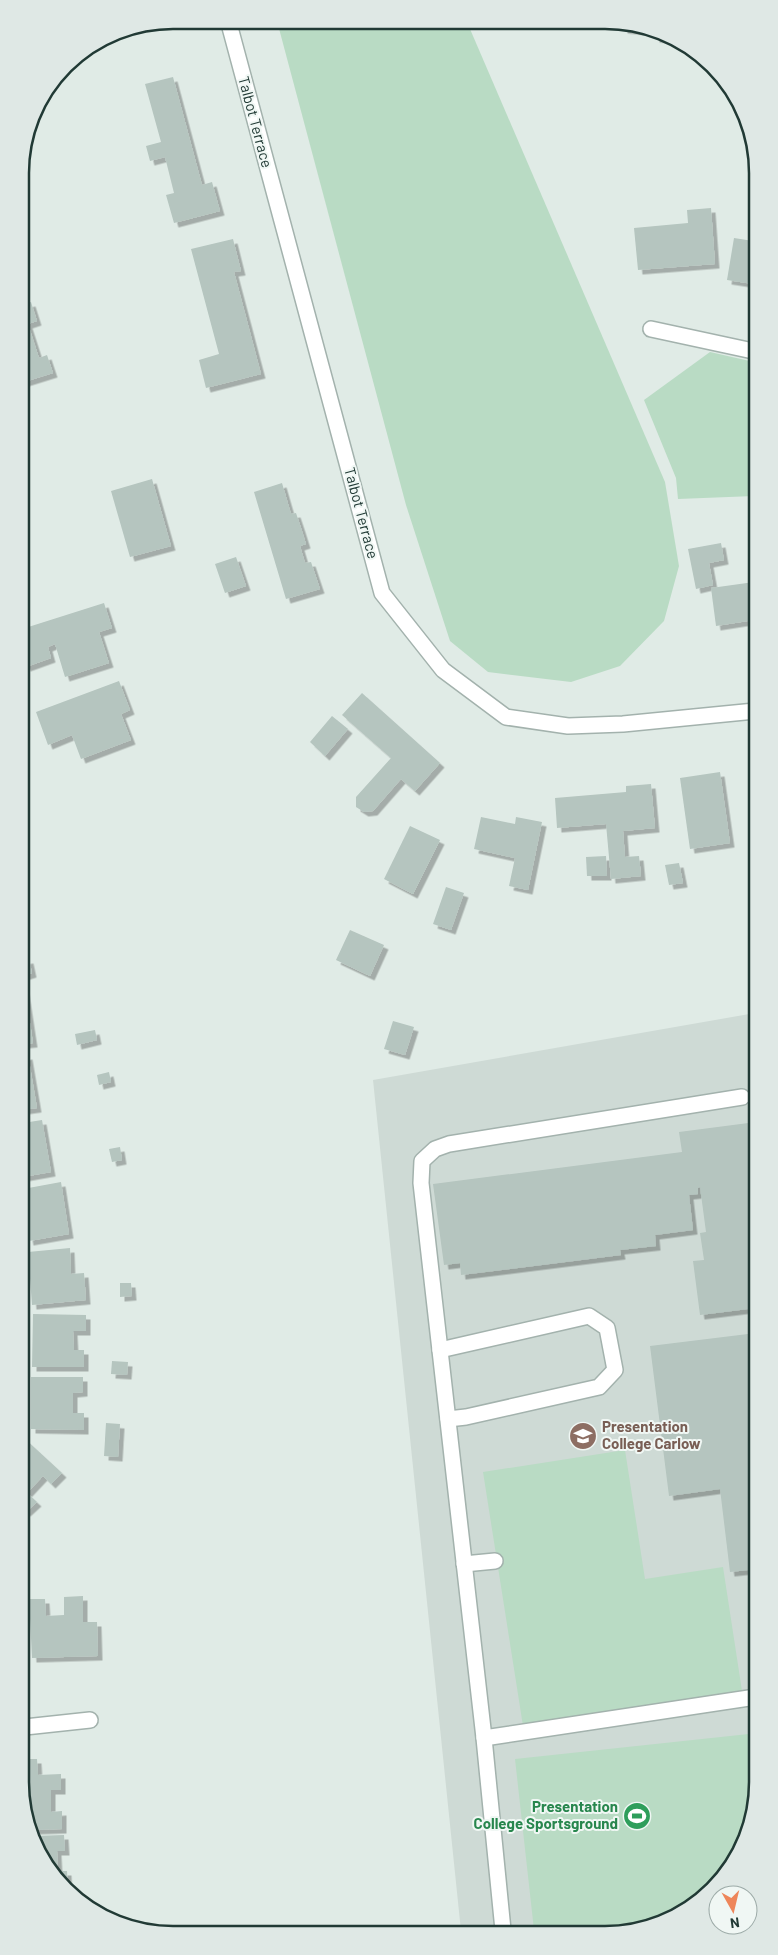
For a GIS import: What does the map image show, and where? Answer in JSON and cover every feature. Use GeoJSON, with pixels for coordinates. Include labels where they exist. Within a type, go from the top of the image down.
{"type":"FeatureCollection","features":[{"type":"Feature","properties":{"kind":"street","name":"Talbot Terrace"},"geometry":{"type":"LineString","coordinates":[[230,29],[382,593],[443,670],[506,717],[568,726],[623,724],[749,711]]}},
{"type":"Feature","properties":{"kind":"street"},"geometry":{"type":"LineString","coordinates":[[651,329],[749,350]]}},
{"type":"Feature","properties":{"kind":"street"},"geometry":{"type":"LineString","coordinates":[[503,1926],[484,1738],[421,1183],[422,1161],[435,1149],[449,1144],[742,1097]]}},
{"type":"Feature","properties":{"kind":"street"},"geometry":{"type":"LineString","coordinates":[[440,1350],[589,1316],[607,1328],[616,1370],[599,1387],[466,1417],[448,1419]]}},
{"type":"Feature","properties":{"kind":"street"},"geometry":{"type":"LineString","coordinates":[[464,1564],[495,1561]]}},
{"type":"Feature","properties":{"kind":"street"},"geometry":{"type":"LineString","coordinates":[[484,1738],[749,1698]]}},
{"type":"Feature","properties":{"kind":"street"},"geometry":{"type":"LineString","coordinates":[[29,1727],[90,1720]]}},
{"type":"Feature","properties":{"kind":"shaded area","name":"Presentation College Carlow"},"geometry":{"type":"Polygon","coordinates":[[[749,1014],[749,1792],[742,1828],[725,1862],[707,1884],[677,1907],[660,1915],[624,1925],[460,1926],[373,1080],[749,1014]]]}},
{"type":"Feature","properties":{"kind":"green space"},"geometry":{"type":"Polygon","coordinates":[[[279,29],[470,29],[665,482],[679,566],[664,621],[620,666],[571,682],[488,672],[450,641],[406,505],[279,29]]]}},
{"type":"Feature","properties":{"kind":"green space"},"geometry":{"type":"Polygon","coordinates":[[[710,352],[749,361],[749,496],[678,499],[676,478],[644,400],[710,352]]]}},
{"type":"Feature","properties":{"kind":"green space"},"geometry":{"type":"Polygon","coordinates":[[[625,1450],[645,1579],[723,1567],[742,1691],[523,1726],[483,1472],[625,1450]]]}},
{"type":"Feature","properties":{"kind":"green space","name":"Presentation College Sportsground"},"geometry":{"type":"Polygon","coordinates":[[[749,1734],[749,1792],[742,1828],[725,1862],[707,1884],[677,1907],[642,1921],[624,1925],[605,1926],[534,1926],[515,1759],[749,1734]]]}},
{"type":"Feature","properties":{"kind":"building"},"geometry":{"type":"Polygon","coordinates":[[[173,77],[202,185],[212,182],[220,211],[174,223],[166,195],[174,193],[165,157],[150,161],[146,146],[161,142],[145,84],[173,77]]]}},
{"type":"Feature","properties":{"kind":"building"},"geometry":{"type":"Polygon","coordinates":[[[711,208],[715,264],[638,270],[634,228],[688,223],[687,210],[711,208]]]}},
{"type":"Feature","properties":{"kind":"building"},"geometry":{"type":"Polygon","coordinates":[[[734,238],[749,240],[749,283],[727,280],[734,238]]]}},
{"type":"Feature","properties":{"kind":"building"},"geometry":{"type":"Polygon","coordinates":[[[233,239],[241,271],[234,272],[261,374],[206,388],[199,360],[219,354],[191,249],[233,239]]]}},
{"type":"Feature","properties":{"kind":"building"},"geometry":{"type":"Polygon","coordinates":[[[31,302],[37,321],[29,324],[29,303],[31,302]]]}},
{"type":"Feature","properties":{"kind":"building"},"geometry":{"type":"Polygon","coordinates":[[[29,327],[39,358],[47,355],[53,373],[29,380],[29,327]]]}},
{"type":"Feature","properties":{"kind":"building"},"geometry":{"type":"Polygon","coordinates":[[[152,479],[171,546],[130,557],[111,491],[152,479]]]}},
{"type":"Feature","properties":{"kind":"building"},"geometry":{"type":"Polygon","coordinates":[[[282,483],[291,514],[296,513],[306,544],[300,546],[305,563],[311,562],[320,589],[286,599],[254,492],[282,483]]]}},
{"type":"Feature","properties":{"kind":"building"},"geometry":{"type":"Polygon","coordinates":[[[721,543],[724,560],[709,563],[713,585],[696,589],[688,549],[721,543]]]}},
{"type":"Feature","properties":{"kind":"building"},"geometry":{"type":"Polygon","coordinates":[[[236,557],[246,586],[225,593],[215,564],[236,557]]]}},
{"type":"Feature","properties":{"kind":"building"},"geometry":{"type":"Polygon","coordinates":[[[749,583],[749,621],[716,626],[711,588],[749,583]]]}},
{"type":"Feature","properties":{"kind":"building"},"geometry":{"type":"Polygon","coordinates":[[[104,603],[112,628],[99,632],[109,663],[65,677],[55,644],[48,647],[51,658],[29,666],[29,627],[104,603]]]}},
{"type":"Feature","properties":{"kind":"building"},"geometry":{"type":"Polygon","coordinates":[[[119,681],[130,710],[121,714],[131,740],[81,759],[72,735],[48,745],[36,712],[119,681]]]}},
{"type":"Feature","properties":{"kind":"building"},"geometry":{"type":"Polygon","coordinates":[[[362,693],[440,763],[415,791],[401,779],[373,811],[364,812],[356,807],[356,797],[391,758],[342,715],[362,693]]]}},
{"type":"Feature","properties":{"kind":"building"},"geometry":{"type":"Polygon","coordinates":[[[332,716],[348,729],[325,756],[310,742],[332,716]]]}},
{"type":"Feature","properties":{"kind":"building"},"geometry":{"type":"Polygon","coordinates":[[[720,772],[730,843],[690,849],[680,778],[720,772]]]}},
{"type":"Feature","properties":{"kind":"building"},"geometry":{"type":"Polygon","coordinates":[[[651,784],[655,828],[623,831],[625,857],[639,856],[641,876],[611,879],[606,824],[557,828],[555,798],[626,792],[626,786],[651,784]]]}},
{"type":"Feature","properties":{"kind":"building"},"geometry":{"type":"Polygon","coordinates":[[[481,817],[515,824],[516,817],[542,822],[528,890],[509,886],[515,858],[474,849],[481,817]]]}},
{"type":"Feature","properties":{"kind":"building"},"geometry":{"type":"Polygon","coordinates":[[[410,826],[440,840],[413,894],[384,879],[410,826]]]}},
{"type":"Feature","properties":{"kind":"building"},"geometry":{"type":"Polygon","coordinates":[[[606,856],[607,876],[587,876],[586,857],[606,856]]]}},
{"type":"Feature","properties":{"kind":"building"},"geometry":{"type":"Polygon","coordinates":[[[679,863],[683,883],[669,885],[665,865],[679,863]]]}},
{"type":"Feature","properties":{"kind":"building"},"geometry":{"type":"Polygon","coordinates":[[[446,887],[464,893],[451,930],[433,924],[446,887]]]}},
{"type":"Feature","properties":{"kind":"building"},"geometry":{"type":"Polygon","coordinates":[[[350,930],[384,945],[370,976],[336,960],[350,930]]]}},
{"type":"Feature","properties":{"kind":"building"},"geometry":{"type":"Polygon","coordinates":[[[29,959],[32,973],[29,974],[29,959]]]}},
{"type":"Feature","properties":{"kind":"building"},"geometry":{"type":"Polygon","coordinates":[[[29,1016],[33,1043],[29,1043],[29,1016]]]}},
{"type":"Feature","properties":{"kind":"building"},"geometry":{"type":"Polygon","coordinates":[[[393,1021],[414,1027],[405,1055],[384,1049],[393,1021]]]}},
{"type":"Feature","properties":{"kind":"building"},"geometry":{"type":"Polygon","coordinates":[[[95,1030],[97,1040],[77,1045],[75,1034],[95,1030]]]}},
{"type":"Feature","properties":{"kind":"building"},"geometry":{"type":"Polygon","coordinates":[[[29,1061],[37,1108],[29,1109],[29,1061]]]}},
{"type":"Feature","properties":{"kind":"building"},"geometry":{"type":"Polygon","coordinates":[[[109,1072],[111,1082],[99,1085],[97,1075],[109,1072]]]}},
{"type":"Feature","properties":{"kind":"building"},"geometry":{"type":"Polygon","coordinates":[[[42,1120],[51,1172],[29,1176],[29,1122],[42,1120]]]}},
{"type":"Feature","properties":{"kind":"building"},"geometry":{"type":"Polygon","coordinates":[[[749,1123],[749,1309],[700,1315],[693,1261],[704,1260],[700,1233],[706,1232],[700,1187],[698,1188],[698,1194],[689,1195],[693,1230],[655,1235],[656,1246],[620,1250],[621,1255],[461,1275],[460,1263],[444,1265],[433,1184],[682,1152],[679,1132],[749,1123]]]}},
{"type":"Feature","properties":{"kind":"building"},"geometry":{"type":"Polygon","coordinates":[[[120,1147],[122,1160],[112,1162],[109,1149],[120,1147]]]}},
{"type":"Feature","properties":{"kind":"building"},"geometry":{"type":"Polygon","coordinates":[[[61,1182],[69,1234],[29,1241],[29,1188],[61,1182]]]}},
{"type":"Feature","properties":{"kind":"building"},"geometry":{"type":"Polygon","coordinates":[[[70,1248],[71,1274],[84,1273],[86,1300],[32,1305],[29,1252],[70,1248]]]}},
{"type":"Feature","properties":{"kind":"building"},"geometry":{"type":"Polygon","coordinates":[[[120,1283],[131,1283],[132,1296],[120,1297],[120,1283]]]}},
{"type":"Feature","properties":{"kind":"building"},"geometry":{"type":"Polygon","coordinates":[[[33,1314],[86,1315],[86,1331],[73,1331],[74,1350],[84,1350],[84,1367],[32,1367],[33,1314]]]}},
{"type":"Feature","properties":{"kind":"building"},"geometry":{"type":"Polygon","coordinates":[[[749,1334],[749,1570],[730,1572],[720,1489],[669,1496],[650,1346],[749,1334]]]}},
{"type":"Feature","properties":{"kind":"building"},"geometry":{"type":"Polygon","coordinates":[[[112,1361],[128,1362],[127,1375],[111,1374],[112,1361]]]}},
{"type":"Feature","properties":{"kind":"building"},"geometry":{"type":"Polygon","coordinates":[[[31,1377],[83,1377],[83,1392],[73,1393],[73,1413],[84,1413],[84,1430],[31,1429],[31,1377]]]}},
{"type":"Feature","properties":{"kind":"building"},"geometry":{"type":"Polygon","coordinates":[[[106,1423],[120,1424],[118,1457],[104,1456],[106,1423]]]}},
{"type":"Feature","properties":{"kind":"building"},"geometry":{"type":"Polygon","coordinates":[[[29,1443],[62,1473],[51,1484],[43,1476],[29,1491],[29,1443]]]}},
{"type":"Feature","properties":{"kind":"building"},"geometry":{"type":"Polygon","coordinates":[[[29,1495],[37,1502],[29,1509],[29,1495]]]}},
{"type":"Feature","properties":{"kind":"building"},"geometry":{"type":"Polygon","coordinates":[[[83,1596],[83,1622],[97,1622],[98,1656],[32,1658],[29,1599],[45,1599],[46,1616],[64,1615],[64,1597],[83,1596]]]}},
{"type":"Feature","properties":{"kind":"building"},"geometry":{"type":"Polygon","coordinates":[[[29,1759],[37,1759],[38,1775],[61,1774],[61,1790],[51,1790],[51,1812],[62,1811],[62,1829],[38,1830],[30,1801],[29,1759]]]}},
{"type":"Feature","properties":{"kind":"building"},"geometry":{"type":"Polygon","coordinates":[[[64,1835],[65,1851],[57,1851],[58,1868],[48,1854],[40,1836],[64,1835]]]}},
{"type":"Feature","properties":{"kind":"building"},"geometry":{"type":"Polygon","coordinates":[[[60,1871],[67,1871],[67,1880],[60,1871]]]}},
{"type":"Feature","properties":{"kind":"place","name":"Presentation College Carlow"},"geometry":{"type":"Point","coordinates":[583,1436]}},
{"type":"Feature","properties":{"kind":"place","name":"Presentation College Sportsground"},"geometry":{"type":"Point","coordinates":[637,1816]}}]}
